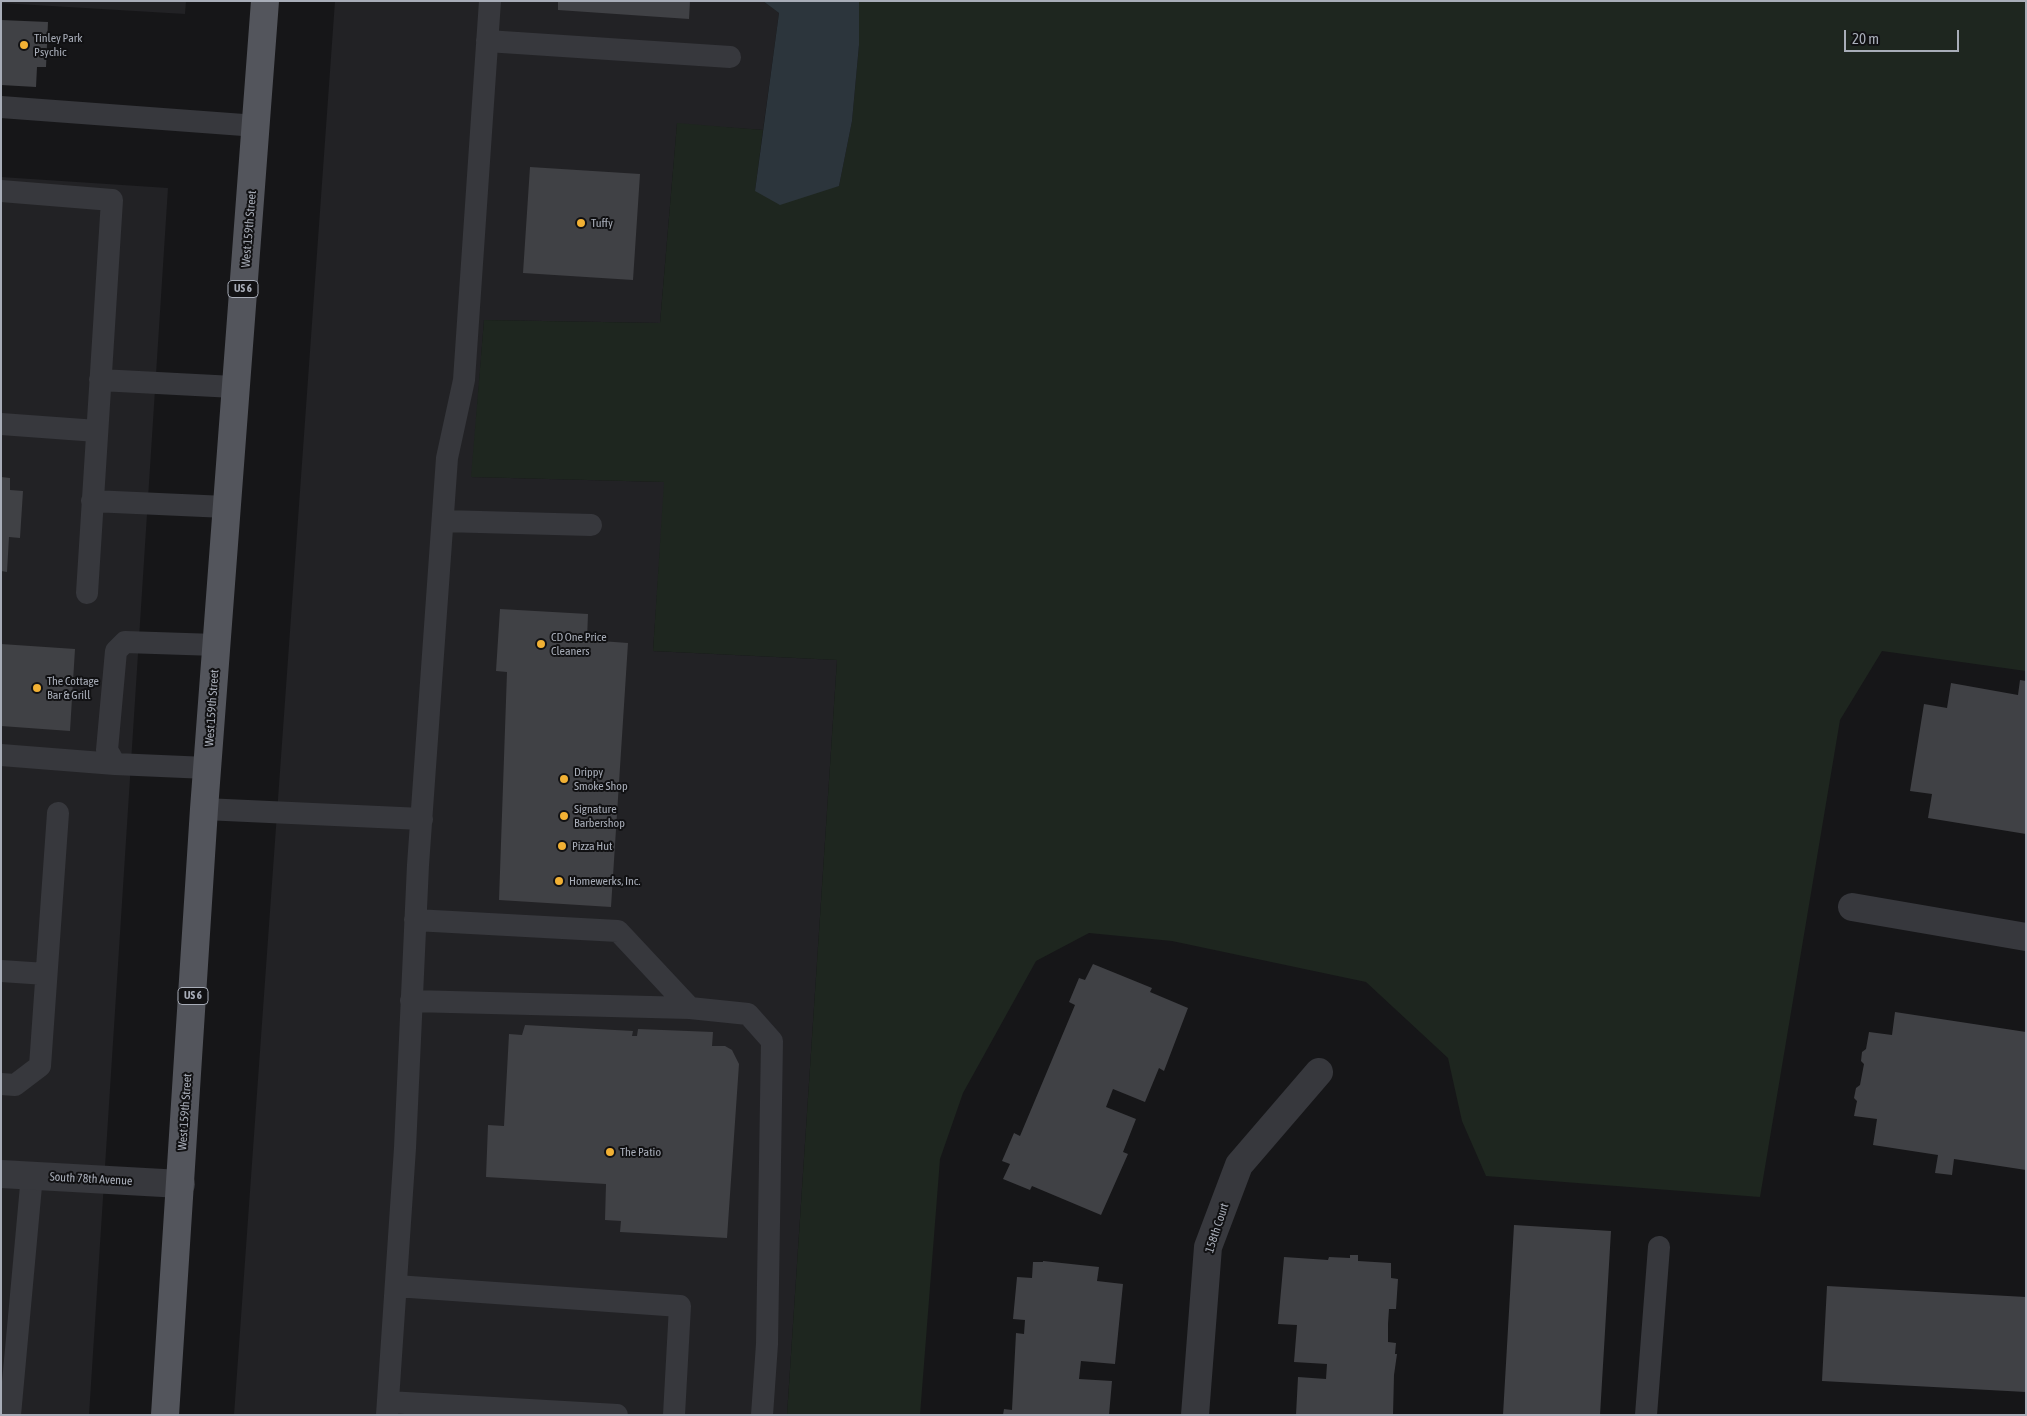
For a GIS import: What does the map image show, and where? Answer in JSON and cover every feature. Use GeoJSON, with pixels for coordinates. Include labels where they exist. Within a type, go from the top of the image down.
{"type":"FeatureCollection","features":[{"type":"Feature","properties":{"kind":"main road","name":"West 159th Street"},"geometry":{"type":"LineString","coordinates":[[165,1415],[204,809],[234,387],[265,1]]}},
{"type":"Feature","properties":{"kind":"street"},"geometry":{"type":"LineString","coordinates":[[1852,907],[2026,936]]}},
{"type":"Feature","properties":{"kind":"street","name":"158th Court"},"geometry":{"type":"LineString","coordinates":[[1195,1415],[1208,1247],[1239,1165],[1319,1072]]}},
{"type":"Feature","properties":{"kind":"street","name":"South 78th Avenue"},"geometry":{"type":"LineString","coordinates":[[1,1174],[181,1184]]}},
{"type":"Feature","properties":{"kind":"lane"},"geometry":{"type":"LineString","coordinates":[[490,1],[464,380],[447,458],[442,521],[415,920],[405,1148],[388,1409],[617,1415]]}},
{"type":"Feature","properties":{"kind":"lane"},"geometry":{"type":"LineString","coordinates":[[487,41],[730,57]]}},
{"type":"Feature","properties":{"kind":"lane"},"geometry":{"type":"LineString","coordinates":[[1,107],[256,126]]}},
{"type":"Feature","properties":{"kind":"lane"},"geometry":{"type":"LineString","coordinates":[[1,191],[112,200],[87,594]]}},
{"type":"Feature","properties":{"kind":"lane"},"geometry":{"type":"LineString","coordinates":[[100,380],[234,387]]}},
{"type":"Feature","properties":{"kind":"lane"},"geometry":{"type":"LineString","coordinates":[[1,424],[97,431]]}},
{"type":"Feature","properties":{"kind":"lane"},"geometry":{"type":"LineString","coordinates":[[92,501],[226,506]]}},
{"type":"Feature","properties":{"kind":"lane"},"geometry":{"type":"LineString","coordinates":[[442,521],[591,526]]}},
{"type":"Feature","properties":{"kind":"lane"},"geometry":{"type":"LineString","coordinates":[[115,764],[107,750],[116,651],[126,642],[216,645]]}},
{"type":"Feature","properties":{"kind":"lane"},"geometry":{"type":"LineString","coordinates":[[1,755],[115,764],[207,768]]}},
{"type":"Feature","properties":{"kind":"lane"},"geometry":{"type":"LineString","coordinates":[[204,809],[422,819]]}},
{"type":"Feature","properties":{"kind":"lane"},"geometry":{"type":"LineString","coordinates":[[1,1084],[16,1085],[40,1066],[58,813]]}},
{"type":"Feature","properties":{"kind":"lane"},"geometry":{"type":"LineString","coordinates":[[415,920],[618,931],[690,1008]]}},
{"type":"Feature","properties":{"kind":"lane"},"geometry":{"type":"LineString","coordinates":[[1,971],[46,974]]}},
{"type":"Feature","properties":{"kind":"lane"},"geometry":{"type":"LineString","coordinates":[[412,1001],[690,1008],[748,1014],[772,1041],[768,1344],[762,1415]]}},
{"type":"Feature","properties":{"kind":"lane"},"geometry":{"type":"LineString","coordinates":[[10,1415],[32,1175]]}},
{"type":"Feature","properties":{"kind":"lane"},"geometry":{"type":"LineString","coordinates":[[1646,1415],[1659,1247]]}},
{"type":"Feature","properties":{"kind":"lane"},"geometry":{"type":"LineString","coordinates":[[396,1286],[680,1306],[674,1415]]}},
{"type":"Feature","properties":{"kind":"shaded area"},"geometry":{"type":"Polygon","coordinates":[[[1,1],[186,1],[185,14],[1,3],[1,1]]]}},
{"type":"Feature","properties":{"kind":"shaded area"},"geometry":{"type":"Polygon","coordinates":[[[335,1],[763,1],[779,13],[763,130],[677,124],[660,323],[484,320],[472,477],[665,482],[653,651],[837,660],[787,1415],[234,1415],[335,1]]]}},
{"type":"Feature","properties":{"kind":"shaded area"},"geometry":{"type":"Polygon","coordinates":[[[763,1],[859,1],[859,45],[852,121],[839,186],[780,205],[755,191],[779,13],[763,1]]]}},
{"type":"Feature","properties":{"kind":"shaded area"},"geometry":{"type":"Polygon","coordinates":[[[859,1],[2026,1],[2026,671],[1882,651],[1840,720],[1760,1197],[1486,1176],[1462,1121],[1448,1058],[1366,982],[1172,941],[1089,933],[1036,961],[963,1093],[940,1159],[920,1415],[787,1415],[837,660],[653,651],[664,482],[471,477],[484,320],[660,323],[677,123],[763,130],[755,191],[839,186],[852,121],[859,45],[859,1]]]}},
{"type":"Feature","properties":{"kind":"shaded area"},"geometry":{"type":"Polygon","coordinates":[[[1,177],[168,188],[89,1415],[1,1415],[1,177]]]}},
{"type":"Feature","properties":{"kind":"building"},"geometry":{"type":"Polygon","coordinates":[[[558,1],[690,1],[689,19],[558,10],[558,1]]]}},
{"type":"Feature","properties":{"kind":"building","name":"Tinley Park Psychic"},"geometry":{"type":"Polygon","coordinates":[[[1,20],[48,22],[46,67],[37,67],[36,87],[1,85],[1,20]]]}},
{"type":"Feature","properties":{"kind":"building","name":"Tuffy"},"geometry":{"type":"Polygon","coordinates":[[[530,167],[640,174],[633,280],[523,273],[530,167]]]}},
{"type":"Feature","properties":{"kind":"building"},"geometry":{"type":"Polygon","coordinates":[[[1,477],[10,478],[10,490],[23,491],[20,538],[9,537],[7,572],[1,571],[1,477]]]}},
{"type":"Feature","properties":{"kind":"building"},"geometry":{"type":"Polygon","coordinates":[[[500,609],[588,614],[587,640],[628,643],[611,907],[499,900],[507,672],[496,671],[500,609]]]}},
{"type":"Feature","properties":{"kind":"building","name":"The Cottage Bar & Grill"},"geometry":{"type":"Polygon","coordinates":[[[1,644],[75,649],[70,731],[1,726],[1,644]]]}},
{"type":"Feature","properties":{"kind":"building"},"geometry":{"type":"Polygon","coordinates":[[[2020,680],[2026,681],[2026,834],[1928,818],[1932,794],[1910,791],[1924,704],[1947,708],[1951,683],[2018,695],[2020,680]]]}},
{"type":"Feature","properties":{"kind":"building"},"geometry":{"type":"Polygon","coordinates":[[[1093,964],[1152,988],[1150,992],[1188,1008],[1164,1071],[1159,1068],[1145,1102],[1113,1089],[1106,1107],[1136,1119],[1123,1152],[1128,1154],[1101,1215],[1032,1186],[1030,1190],[1003,1179],[1010,1164],[1002,1161],[1014,1133],[1020,1136],[1075,1005],[1069,1002],[1079,978],[1085,980],[1093,964]]]}},
{"type":"Feature","properties":{"kind":"building"},"geometry":{"type":"Polygon","coordinates":[[[1895,1012],[2026,1032],[2026,1170],[1954,1159],[1952,1175],[1935,1173],[1938,1155],[1873,1145],[1877,1119],[1854,1116],[1857,1101],[1854,1098],[1856,1088],[1860,1085],[1864,1064],[1861,1061],[1862,1052],[1866,1049],[1869,1032],[1892,1035],[1895,1012]]]}},
{"type":"Feature","properties":{"kind":"building","name":"The Patio"},"geometry":{"type":"Polygon","coordinates":[[[525,1025],[633,1031],[632,1036],[637,1036],[638,1029],[713,1032],[712,1046],[725,1046],[732,1050],[739,1064],[727,1238],[620,1232],[621,1221],[605,1220],[606,1184],[486,1177],[488,1125],[504,1126],[509,1034],[522,1035],[525,1025]]]}},
{"type":"Feature","properties":{"kind":"building"},"geometry":{"type":"Polygon","coordinates":[[[1514,1225],[1611,1231],[1600,1415],[1503,1415],[1514,1225]]]}},
{"type":"Feature","properties":{"kind":"building"},"geometry":{"type":"Polygon","coordinates":[[[1350,1255],[1358,1255],[1358,1261],[1391,1263],[1391,1278],[1398,1279],[1396,1309],[1389,1309],[1388,1324],[1388,1342],[1396,1343],[1395,1354],[1397,1354],[1394,1375],[1393,1415],[1296,1415],[1298,1377],[1326,1379],[1327,1364],[1294,1362],[1297,1325],[1278,1324],[1284,1257],[1328,1260],[1329,1257],[1350,1258],[1350,1255]]]}},
{"type":"Feature","properties":{"kind":"building"},"geometry":{"type":"Polygon","coordinates":[[[1043,1261],[1099,1267],[1097,1281],[1123,1284],[1115,1364],[1081,1361],[1079,1379],[1112,1381],[1109,1415],[1003,1415],[1004,1409],[1012,1410],[1016,1333],[1024,1334],[1025,1320],[1013,1319],[1017,1277],[1032,1278],[1033,1262],[1043,1261]]]}},
{"type":"Feature","properties":{"kind":"building"},"geometry":{"type":"Polygon","coordinates":[[[1827,1286],[2026,1297],[2026,1392],[1822,1381],[1827,1286]]]}},
{"type":"Feature","properties":{"kind":"place","name":"Tinley Park Psychic"},"geometry":{"type":"Point","coordinates":[24,45]}},
{"type":"Feature","properties":{"kind":"place","name":"Tuffy"},"geometry":{"type":"Point","coordinates":[581,223]}},
{"type":"Feature","properties":{"kind":"place","name":"CD One Price Cleaners"},"geometry":{"type":"Point","coordinates":[541,644]}},
{"type":"Feature","properties":{"kind":"place","name":"The Cottage Bar & Grill"},"geometry":{"type":"Point","coordinates":[37,688]}},
{"type":"Feature","properties":{"kind":"place","name":"Drippy Smoke Shop"},"geometry":{"type":"Point","coordinates":[564,779]}},
{"type":"Feature","properties":{"kind":"place","name":"Signature Barbershop"},"geometry":{"type":"Point","coordinates":[564,816]}},
{"type":"Feature","properties":{"kind":"place","name":"Pizza Hut"},"geometry":{"type":"Point","coordinates":[562,846]}},
{"type":"Feature","properties":{"kind":"place","name":"Homewerks, Inc."},"geometry":{"type":"Point","coordinates":[559,881]}},
{"type":"Feature","properties":{"kind":"place","name":"The Patio"},"geometry":{"type":"Point","coordinates":[610,1152]}}]}
